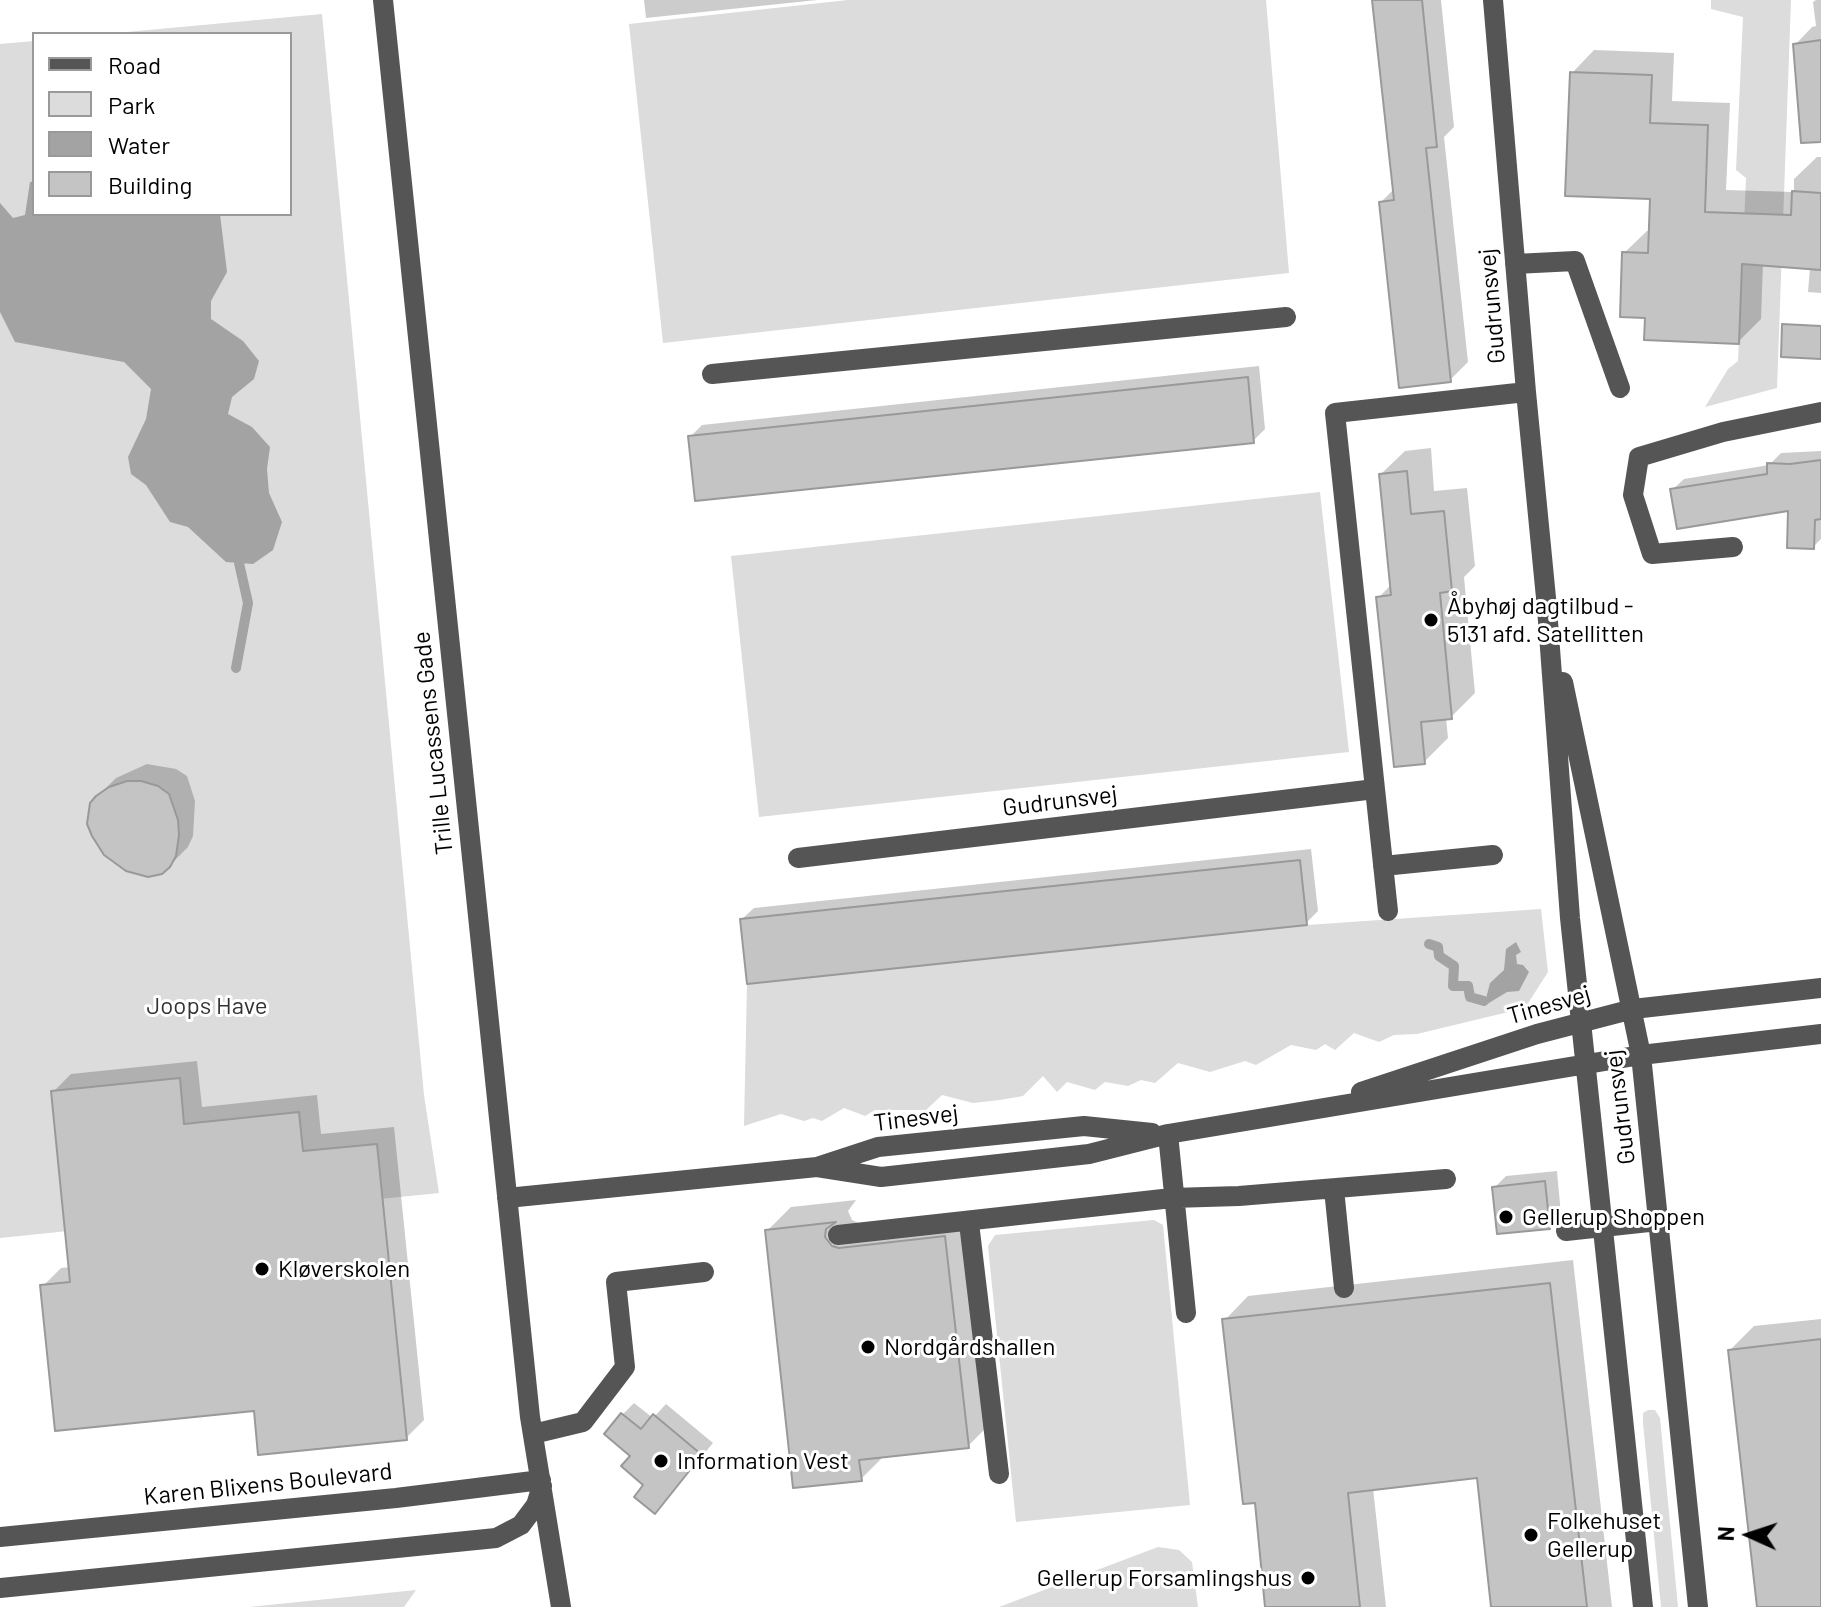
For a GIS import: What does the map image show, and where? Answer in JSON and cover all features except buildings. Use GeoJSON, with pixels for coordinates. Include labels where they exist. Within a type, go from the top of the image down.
{"type":"FeatureCollection","features":[{"type":"Feature","properties":{"kind":"street","name":"Trille Lucassens Gade"},"geometry":{"type":"LineString","coordinates":[[383,0],[533,1434],[561,1607]]}},
{"type":"Feature","properties":{"kind":"street","name":"Gudrunsvej"},"geometry":{"type":"LineString","coordinates":[[1493,0],[1547,608],[1570,918],[1643,1607]]}},
{"type":"Feature","properties":{"kind":"street"},"geometry":{"type":"LineString","coordinates":[[1515,264],[1575,261],[1620,388]]}},
{"type":"Feature","properties":{"kind":"street"},"geometry":{"type":"LineString","coordinates":[[712,374],[1286,317]]}},
{"type":"Feature","properties":{"kind":"street"},"geometry":{"type":"LineString","coordinates":[[1388,911],[1335,413],[1526,392]]}},
{"type":"Feature","properties":{"kind":"street"},"geometry":{"type":"LineString","coordinates":[[1733,547],[1652,554],[1633,495],[1639,457],[1768,420],[1821,412]]}},
{"type":"Feature","properties":{"kind":"street","name":"Gudrunsvej"},"geometry":{"type":"LineString","coordinates":[[1547,608],[1641,1055],[1698,1607]]}},
{"type":"Feature","properties":{"kind":"street","name":"Gudrunsvej"},"geometry":{"type":"LineString","coordinates":[[798,858],[1375,789]]}},
{"type":"Feature","properties":{"kind":"street"},"geometry":{"type":"LineString","coordinates":[[1383,866],[1493,855]]}},
{"type":"Feature","properties":{"kind":"street","name":"Tinesvej"},"geometry":{"type":"LineString","coordinates":[[1300,1112],[1583,1020],[1633,1009],[1821,988]]}},
{"type":"Feature","properties":{"kind":"street","name":"Tinesvej"},"geometry":{"type":"LineString","coordinates":[[817,1167],[881,1177],[1089,1154],[1168,1134],[1641,1055],[1821,1034]]}},
{"type":"Feature","properties":{"kind":"street","name":"Tinesvej"},"geometry":{"type":"LineString","coordinates":[[507,1198],[817,1167],[878,1147],[1084,1126],[1168,1134]]}},
{"type":"Feature","properties":{"kind":"street"},"geometry":{"type":"LineString","coordinates":[[1168,1134],[1172,1198],[1186,1313]]}},
{"type":"Feature","properties":{"kind":"street"},"geometry":{"type":"LineString","coordinates":[[838,1235],[969,1223],[1172,1198],[1446,1179]]}},
{"type":"Feature","properties":{"kind":"street"},"geometry":{"type":"LineString","coordinates":[[1334,1189],[1344,1288]]}},
{"type":"Feature","properties":{"kind":"street"},"geometry":{"type":"LineString","coordinates":[[1566,1231],[1658,1221]]}},
{"type":"Feature","properties":{"kind":"street"},"geometry":{"type":"LineString","coordinates":[[969,1223],[999,1474]]}},
{"type":"Feature","properties":{"kind":"street"},"geometry":{"type":"LineString","coordinates":[[533,1434],[583,1422],[625,1367],[616,1282],[704,1272]]}},
{"type":"Feature","properties":{"kind":"street"},"geometry":{"type":"LineString","coordinates":[[0,1588],[496,1538],[521,1525],[536,1505],[541,1483]]}},
{"type":"Feature","properties":{"kind":"street","name":"Karen Blixens Boulevard"},"geometry":{"type":"LineString","coordinates":[[0,1537],[541,1483]]}},
{"type":"Feature","properties":{"kind":"green space"},"geometry":{"type":"Polygon","coordinates":[[[848,0],[1266,0],[1289,273],[663,343],[629,24],[848,0]]]}},
{"type":"Feature","properties":{"kind":"green space"},"geometry":{"type":"Polygon","coordinates":[[[1711,0],[1791,0],[1777,388],[1705,407],[1728,369],[1738,361],[1746,178],[1736,170],[1743,17],[1711,9],[1711,0]]]}},
{"type":"Feature","properties":{"kind":"green space","name":"Joops Have"},"geometry":{"type":"Polygon","coordinates":[[[322,14],[424,1095],[439,1193],[0,1238],[0,44],[32,41],[32,216],[292,216],[292,32],[127,32],[322,14]]]}},
{"type":"Feature","properties":{"kind":"green space"},"geometry":{"type":"Polygon","coordinates":[[[1320,492],[1349,752],[759,817],[731,556],[1320,492]]]}},
{"type":"Feature","properties":{"kind":"green space"},"geometry":{"type":"Polygon","coordinates":[[[1541,909],[1548,972],[1525,1008],[1417,1034],[1394,1035],[1379,1042],[1354,1033],[1335,1050],[1325,1044],[1316,1050],[1291,1045],[1256,1065],[1245,1061],[1210,1072],[1178,1063],[1155,1083],[1141,1080],[1128,1086],[1105,1082],[1095,1090],[1067,1082],[1057,1092],[1043,1076],[1023,1096],[1000,1100],[973,1103],[942,1095],[926,1110],[875,1110],[865,1116],[844,1108],[822,1121],[813,1118],[804,1121],[781,1114],[744,1126],[747,984],[1307,925],[1541,909]]]}},
{"type":"Feature","properties":{"kind":"green space"},"geometry":{"type":"Polygon","coordinates":[[[1154,1220],[1163,1225],[1190,1505],[1016,1522],[988,1246],[995,1235],[1154,1220]]]}},
{"type":"Feature","properties":{"kind":"green space"},"geometry":{"type":"Polygon","coordinates":[[[1655,1410],[1660,1418],[1678,1607],[1661,1607],[1643,1423],[1643,1413],[1655,1410]]]}},
{"type":"Feature","properties":{"kind":"green space"},"geometry":{"type":"Polygon","coordinates":[[[1158,1547],[1179,1550],[1192,1562],[1198,1607],[999,1607],[1158,1547]]]}},
{"type":"Feature","properties":{"kind":"green space"},"geometry":{"type":"Polygon","coordinates":[[[416,1590],[404,1607],[249,1607],[416,1590]]]}},
{"type":"Feature","properties":{"kind":"water"},"geometry":{"type":"Polygon","coordinates":[[[30,182],[32,216],[220,216],[227,272],[211,301],[211,319],[243,341],[259,361],[254,379],[232,397],[228,414],[252,427],[270,447],[267,469],[269,493],[282,522],[273,550],[253,564],[226,562],[188,527],[170,522],[146,485],[131,474],[128,457],[146,419],[151,389],[124,362],[15,342],[0,312],[0,203],[13,218],[25,215],[30,182]]]}},
{"type":"Feature","properties":{"kind":"water"},"geometry":{"type":"Polygon","coordinates":[[[1516,942],[1521,952],[1516,955],[1517,964],[1523,965],[1529,972],[1519,991],[1507,992],[1484,1006],[1490,983],[1504,970],[1506,949],[1516,942]]]}},
{"type":"Feature","properties":{"kind":"waterway"},"geometry":{"type":"LineString","coordinates":[[236,668],[248,603],[239,563]]}},
{"type":"Feature","properties":{"kind":"waterway"},"geometry":{"type":"LineString","coordinates":[[1429,944],[1438,947],[1439,956],[1454,966],[1453,986],[1468,986],[1470,997],[1484,1001]]}},
{"type":"Feature","properties":{"kind":"place","name":"Åbyhøj dagtilbud - 5131 afd. Satellitten"},"geometry":{"type":"Point","coordinates":[1431,620]}},
{"type":"Feature","properties":{"kind":"place","name":"Gellerup Shoppen"},"geometry":{"type":"Point","coordinates":[1506,1217]}},
{"type":"Feature","properties":{"kind":"place","name":"Kløverskolen"},"geometry":{"type":"Point","coordinates":[262,1269]}},
{"type":"Feature","properties":{"kind":"place","name":"Nordgårdshallen"},"geometry":{"type":"Point","coordinates":[868,1347]}},
{"type":"Feature","properties":{"kind":"place","name":"Information Vest"},"geometry":{"type":"Point","coordinates":[661,1461]}},
{"type":"Feature","properties":{"kind":"place","name":"Folkehuset Gellerup"},"geometry":{"type":"Point","coordinates":[1531,1535]}},
{"type":"Feature","properties":{"kind":"place","name":"Gellerup Forsamlingshus"},"geometry":{"type":"Point","coordinates":[1308,1578]}}]}
